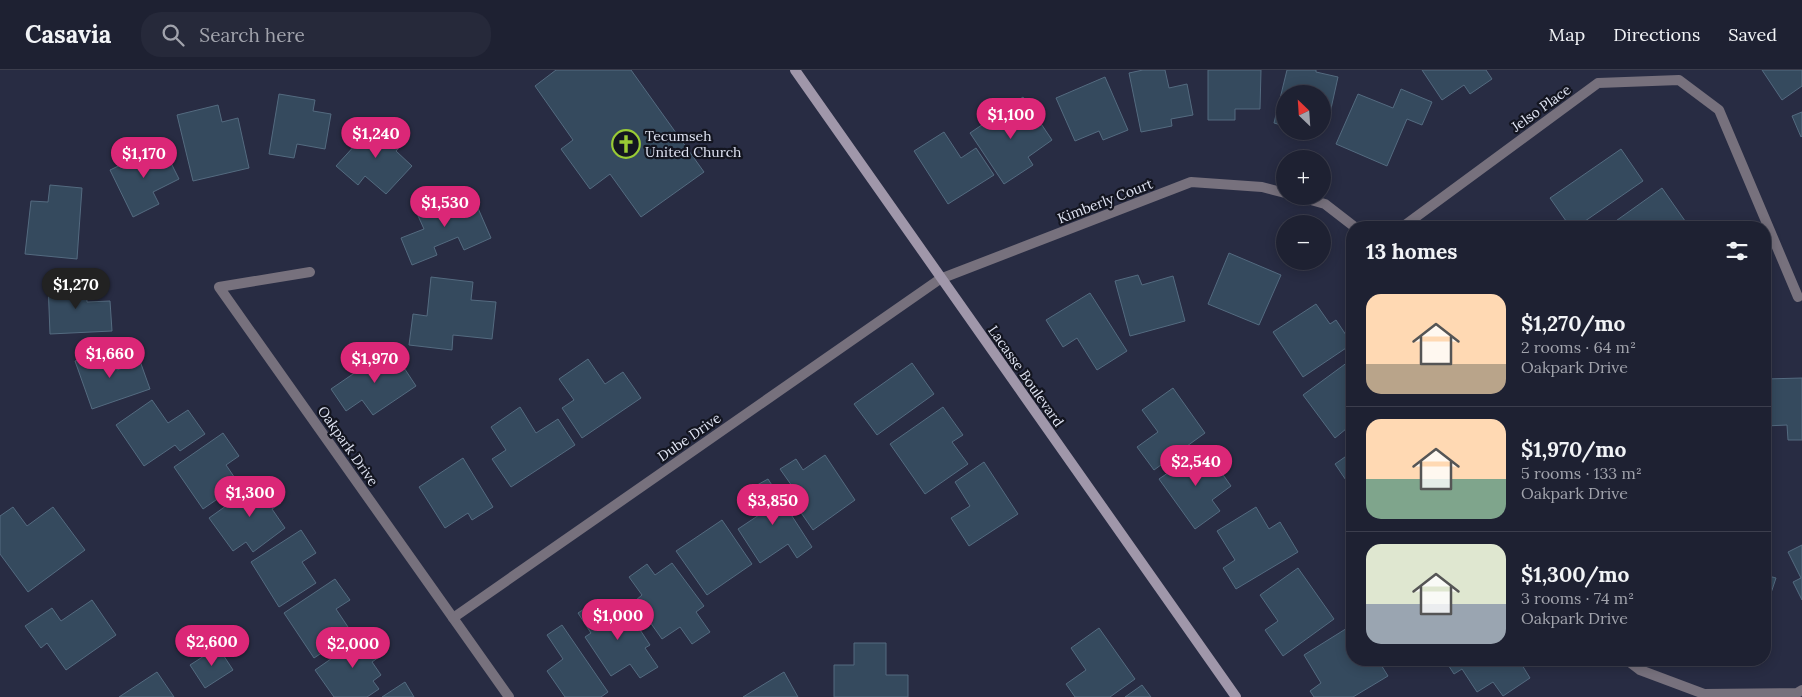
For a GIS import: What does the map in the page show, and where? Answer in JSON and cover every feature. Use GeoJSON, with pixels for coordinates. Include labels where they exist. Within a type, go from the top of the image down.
{"type":"FeatureCollection","features":[{"type":"Feature","properties":{"kind":"street","name":"Lacasse Boulevard"},"geometry":{"type":"LineString","coordinates":[[795,70],[940,279],[1236,697]]}},
{"type":"Feature","properties":{"kind":"street","name":"Jelso Place"},"geometry":{"type":"LineString","coordinates":[[1411,221],[1598,83],[1679,80],[1719,110],[1766,221]]}},
{"type":"Feature","properties":{"kind":"street","name":"Kimberly Court"},"geometry":{"type":"LineString","coordinates":[[940,279],[1191,182],[1262,187],[1276,191]]}},
{"type":"Feature","properties":{"kind":"street"},"geometry":{"type":"LineString","coordinates":[[1326,205],[1347,221]]}},
{"type":"Feature","properties":{"kind":"street","name":"Jelso Place"},"geometry":{"type":"LineString","coordinates":[[1771,233],[1798,297]]}},
{"type":"Feature","properties":{"kind":"street","name":"Oakpark Drive"},"geometry":{"type":"LineString","coordinates":[[310,272],[219,287],[509,697]]}},
{"type":"Feature","properties":{"kind":"street","name":"Dube Drive"},"geometry":{"type":"LineString","coordinates":[[453,618],[940,279]]}},
{"type":"Feature","properties":{"kind":"street"},"geometry":{"type":"LineString","coordinates":[[1635,666],[1640,670],[1704,694],[1797,693],[1802,690]]}},
{"type":"Feature","properties":{"kind":"building","name":"Tecumseh United Church"},"geometry":{"type":"Polygon","coordinates":[[[556,70],[631,70],[704,172],[641,217],[610,174],[590,189],[561,149],[573,140],[535,86],[556,70]]]}},
{"type":"Feature","properties":{"kind":"building"},"geometry":{"type":"Polygon","coordinates":[[[1143,70],[1165,70],[1169,88],[1187,84],[1193,115],[1171,119],[1172,126],[1141,132],[1129,73],[1143,70]]]}},
{"type":"Feature","properties":{"kind":"building"},"geometry":{"type":"Polygon","coordinates":[[[1208,70],[1261,70],[1260,109],[1235,109],[1235,120],[1208,120],[1208,70]]]}},
{"type":"Feature","properties":{"kind":"building"},"geometry":{"type":"Polygon","coordinates":[[[1287,70],[1316,70],[1316,72],[1338,77],[1331,108],[1331,85],[1283,85],[1287,70]]]}},
{"type":"Feature","properties":{"kind":"building"},"geometry":{"type":"Polygon","coordinates":[[[1422,70],[1486,70],[1492,79],[1470,94],[1464,85],[1442,100],[1422,70]]]}},
{"type":"Feature","properties":{"kind":"building"},"geometry":{"type":"Polygon","coordinates":[[[1762,70],[1802,70],[1802,86],[1782,100],[1762,70]]]}},
{"type":"Feature","properties":{"kind":"building"},"geometry":{"type":"Polygon","coordinates":[[[1105,77],[1128,130],[1103,140],[1099,131],[1075,141],[1056,98],[1105,77]]]}},
{"type":"Feature","properties":{"kind":"building"},"geometry":{"type":"Polygon","coordinates":[[[1401,89],[1432,102],[1422,125],[1407,119],[1387,166],[1336,144],[1358,94],[1393,108],[1401,89]]]}},
{"type":"Feature","properties":{"kind":"building"},"geometry":{"type":"Polygon","coordinates":[[[279,94],[315,100],[313,111],[331,114],[325,149],[297,144],[294,158],[269,154],[279,94]]]}},
{"type":"Feature","properties":{"kind":"building"},"geometry":{"type":"Polygon","coordinates":[[[1023,97],[1052,140],[1028,157],[1033,165],[1004,184],[970,133],[1023,97]]]}},
{"type":"Feature","properties":{"kind":"building"},"geometry":{"type":"Polygon","coordinates":[[[218,105],[222,122],[238,118],[249,168],[193,181],[177,115],[218,105]]]}},
{"type":"Feature","properties":{"kind":"building"},"geometry":{"type":"Polygon","coordinates":[[[1802,112],[1802,136],[1801,137],[1792,116],[1802,112]]]}},
{"type":"Feature","properties":{"kind":"building"},"geometry":{"type":"Polygon","coordinates":[[[378,120],[403,143],[396,151],[412,166],[386,194],[365,176],[358,185],[336,166],[378,120]]]}},
{"type":"Feature","properties":{"kind":"building"},"geometry":{"type":"Polygon","coordinates":[[[944,132],[961,158],[976,148],[994,175],[948,204],[914,151],[944,132]]]}},
{"type":"Feature","properties":{"kind":"building"},"geometry":{"type":"Polygon","coordinates":[[[162,145],[179,179],[153,192],[159,204],[133,217],[110,170],[162,145]]]}},
{"type":"Feature","properties":{"kind":"building"},"geometry":{"type":"Polygon","coordinates":[[[1621,149],[1643,181],[1585,221],[1566,221],[1550,198],[1621,149]]]}},
{"type":"Feature","properties":{"kind":"building"},"geometry":{"type":"Polygon","coordinates":[[[50,185],[82,188],[77,259],[25,254],[31,201],[48,202],[50,185]]]}},
{"type":"Feature","properties":{"kind":"building"},"geometry":{"type":"Polygon","coordinates":[[[1662,188],[1685,221],[1616,221],[1662,188]]]}},
{"type":"Feature","properties":{"kind":"building"},"geometry":{"type":"Polygon","coordinates":[[[453,193],[459,206],[474,199],[491,238],[464,250],[458,237],[434,247],[437,255],[412,265],[401,238],[424,229],[415,209],[453,193]]]}},
{"type":"Feature","properties":{"kind":"building"},"geometry":{"type":"Polygon","coordinates":[[[1229,253],[1281,275],[1259,325],[1208,304],[1229,253]]]}},
{"type":"Feature","properties":{"kind":"building"},"geometry":{"type":"Polygon","coordinates":[[[1138,275],[1142,285],[1173,276],[1185,321],[1130,336],[1115,281],[1138,275]]]}},
{"type":"Feature","properties":{"kind":"building"},"geometry":{"type":"Polygon","coordinates":[[[431,277],[473,282],[471,300],[496,302],[492,339],[453,335],[452,350],[409,345],[413,314],[427,316],[431,277]]]}},
{"type":"Feature","properties":{"kind":"building"},"geometry":{"type":"Polygon","coordinates":[[[86,281],[87,302],[110,301],[112,331],[50,334],[48,283],[86,281]]]}},
{"type":"Feature","properties":{"kind":"building"},"geometry":{"type":"Polygon","coordinates":[[[1090,293],[1127,351],[1097,370],[1077,338],[1063,347],[1046,320],[1090,293]]]}},
{"type":"Feature","properties":{"kind":"building"},"geometry":{"type":"Polygon","coordinates":[[[1316,304],[1330,324],[1336,320],[1346,335],[1346,348],[1303,377],[1273,332],[1316,304]]]}},
{"type":"Feature","properties":{"kind":"building"},"geometry":{"type":"Polygon","coordinates":[[[391,348],[416,386],[373,415],[362,400],[346,411],[331,389],[391,348]]]}},
{"type":"Feature","properties":{"kind":"building"},"geometry":{"type":"Polygon","coordinates":[[[109,349],[117,370],[140,361],[150,389],[92,409],[75,361],[109,349]]]}},
{"type":"Feature","properties":{"kind":"building"},"geometry":{"type":"Polygon","coordinates":[[[588,359],[605,384],[623,372],[641,398],[582,438],[562,408],[574,400],[559,379],[588,359]]]}},
{"type":"Feature","properties":{"kind":"building"},"geometry":{"type":"Polygon","coordinates":[[[912,363],[934,394],[877,435],[854,404],[912,363]]]}},
{"type":"Feature","properties":{"kind":"building"},"geometry":{"type":"Polygon","coordinates":[[[1346,363],[1346,429],[1335,438],[1303,395],[1346,363]]]}},
{"type":"Feature","properties":{"kind":"building"},"geometry":{"type":"Polygon","coordinates":[[[1802,378],[1802,440],[1788,440],[1787,425],[1771,426],[1771,379],[1802,378]]]}},
{"type":"Feature","properties":{"kind":"building"},"geometry":{"type":"Polygon","coordinates":[[[1173,388],[1205,433],[1154,470],[1137,447],[1158,432],[1142,410],[1173,388]]]}},
{"type":"Feature","properties":{"kind":"building"},"geometry":{"type":"Polygon","coordinates":[[[152,400],[168,423],[188,410],[205,434],[180,451],[175,445],[144,466],[116,425],[152,400]]]}},
{"type":"Feature","properties":{"kind":"building"},"geometry":{"type":"Polygon","coordinates":[[[520,407],[536,433],[558,419],[575,445],[511,487],[492,459],[506,450],[491,427],[520,407]]]}},
{"type":"Feature","properties":{"kind":"building"},"geometry":{"type":"Polygon","coordinates":[[[943,407],[963,435],[952,442],[968,464],[925,494],[890,444],[943,407]]]}},
{"type":"Feature","properties":{"kind":"building"},"geometry":{"type":"Polygon","coordinates":[[[223,433],[239,456],[226,465],[239,484],[203,509],[174,467],[223,433]]]}},
{"type":"Feature","properties":{"kind":"building"},"geometry":{"type":"Polygon","coordinates":[[[1204,448],[1231,486],[1212,500],[1220,511],[1195,529],[1159,479],[1204,448]]]}},
{"type":"Feature","properties":{"kind":"building"},"geometry":{"type":"Polygon","coordinates":[[[825,455],[855,500],[813,530],[786,491],[792,486],[780,469],[796,459],[803,470],[825,455]]]}},
{"type":"Feature","properties":{"kind":"building"},"geometry":{"type":"Polygon","coordinates":[[[1346,456],[1346,480],[1335,464],[1346,456]]]}},
{"type":"Feature","properties":{"kind":"building"},"geometry":{"type":"Polygon","coordinates":[[[463,458],[493,507],[472,520],[468,513],[445,528],[419,487],[463,458]]]}},
{"type":"Feature","properties":{"kind":"building"},"geometry":{"type":"Polygon","coordinates":[[[984,462],[1018,514],[969,546],[951,518],[970,506],[955,482],[984,462]]]}},
{"type":"Feature","properties":{"kind":"building"},"geometry":{"type":"Polygon","coordinates":[[[264,479],[281,503],[272,509],[285,528],[253,552],[246,542],[233,551],[209,518],[264,479]]]}},
{"type":"Feature","properties":{"kind":"building"},"geometry":{"type":"Polygon","coordinates":[[[768,479],[812,547],[797,558],[788,544],[760,563],[738,529],[765,511],[750,489],[768,479]]]}},
{"type":"Feature","properties":{"kind":"building"},"geometry":{"type":"Polygon","coordinates":[[[13,507],[27,526],[53,507],[85,550],[28,592],[0,554],[0,516],[13,507]]]}},
{"type":"Feature","properties":{"kind":"building"},"geometry":{"type":"Polygon","coordinates":[[[1256,507],[1269,529],[1280,522],[1298,552],[1236,589],[1223,568],[1235,560],[1217,531],[1256,507]]]}},
{"type":"Feature","properties":{"kind":"building"},"geometry":{"type":"Polygon","coordinates":[[[722,520],[752,564],[707,595],[676,551],[722,520]]]}},
{"type":"Feature","properties":{"kind":"building"},"geometry":{"type":"Polygon","coordinates":[[[301,530],[316,553],[302,562],[316,583],[279,607],[251,562],[301,530]]]}},
{"type":"Feature","properties":{"kind":"building"},"geometry":{"type":"Polygon","coordinates":[[[1802,545],[1802,600],[1793,582],[1801,578],[1788,552],[1802,545]]]}},
{"type":"Feature","properties":{"kind":"building"},"geometry":{"type":"Polygon","coordinates":[[[672,563],[704,606],[696,612],[710,632],[692,644],[680,627],[662,639],[635,601],[642,595],[629,577],[647,564],[655,575],[672,563]]]}},
{"type":"Feature","properties":{"kind":"building"},"geometry":{"type":"Polygon","coordinates":[[[1298,568],[1334,619],[1283,656],[1265,630],[1278,621],[1260,595],[1298,568]]]}},
{"type":"Feature","properties":{"kind":"building"},"geometry":{"type":"Polygon","coordinates":[[[1771,577],[1776,578],[1771,593],[1771,577]]]}},
{"type":"Feature","properties":{"kind":"building"},"geometry":{"type":"Polygon","coordinates":[[[335,579],[350,600],[336,609],[352,633],[314,658],[284,613],[335,579]]]}},
{"type":"Feature","properties":{"kind":"building"},"geometry":{"type":"Polygon","coordinates":[[[92,600],[116,635],[66,670],[47,643],[41,648],[25,626],[52,608],[61,621],[92,600]]]}},
{"type":"Feature","properties":{"kind":"building"},"geometry":{"type":"Polygon","coordinates":[[[595,602],[607,619],[625,607],[650,645],[645,648],[658,667],[640,678],[630,664],[611,676],[585,637],[591,633],[578,613],[595,602]]]}},
{"type":"Feature","properties":{"kind":"building"},"geometry":{"type":"Polygon","coordinates":[[[562,625],[608,692],[601,697],[565,697],[547,671],[563,659],[547,635],[562,625]]]}},
{"type":"Feature","properties":{"kind":"building"},"geometry":{"type":"Polygon","coordinates":[[[1099,628],[1135,679],[1110,697],[1075,697],[1066,684],[1086,670],[1071,648],[1099,628]]]}},
{"type":"Feature","properties":{"kind":"building"},"geometry":{"type":"Polygon","coordinates":[[[1346,629],[1346,666],[1382,666],[1388,676],[1353,697],[1314,697],[1310,691],[1321,683],[1304,655],[1346,629]]]}},
{"type":"Feature","properties":{"kind":"building"},"geometry":{"type":"Polygon","coordinates":[[[371,631],[386,652],[372,662],[381,675],[373,681],[379,689],[367,697],[334,697],[315,670],[371,631]]]}},
{"type":"Feature","properties":{"kind":"building"},"geometry":{"type":"Polygon","coordinates":[[[854,643],[886,643],[886,675],[908,675],[908,697],[834,697],[834,665],[854,665],[854,643]]]}},
{"type":"Feature","properties":{"kind":"building"},"geometry":{"type":"Polygon","coordinates":[[[218,647],[233,670],[205,688],[190,665],[218,647]]]}},
{"type":"Feature","properties":{"kind":"building"},"geometry":{"type":"Polygon","coordinates":[[[1449,666],[1523,666],[1530,678],[1503,696],[1493,682],[1477,692],[1462,669],[1454,674],[1449,666]]]}},
{"type":"Feature","properties":{"kind":"building"},"geometry":{"type":"Polygon","coordinates":[[[157,672],[174,697],[119,697],[157,672]]]}},
{"type":"Feature","properties":{"kind":"building"},"geometry":{"type":"Polygon","coordinates":[[[784,672],[798,697],[743,697],[784,672]]]}},
{"type":"Feature","properties":{"kind":"building"},"geometry":{"type":"Polygon","coordinates":[[[405,682],[414,697],[382,697],[405,682]]]}},
{"type":"Feature","properties":{"kind":"building"},"geometry":{"type":"Polygon","coordinates":[[[1142,685],[1151,697],[1125,697],[1142,685]]]}},
{"type":"Feature","properties":{"kind":"place","name":"Tecumseh United Church"},"geometry":{"type":"Point","coordinates":[626,144]}}]}
